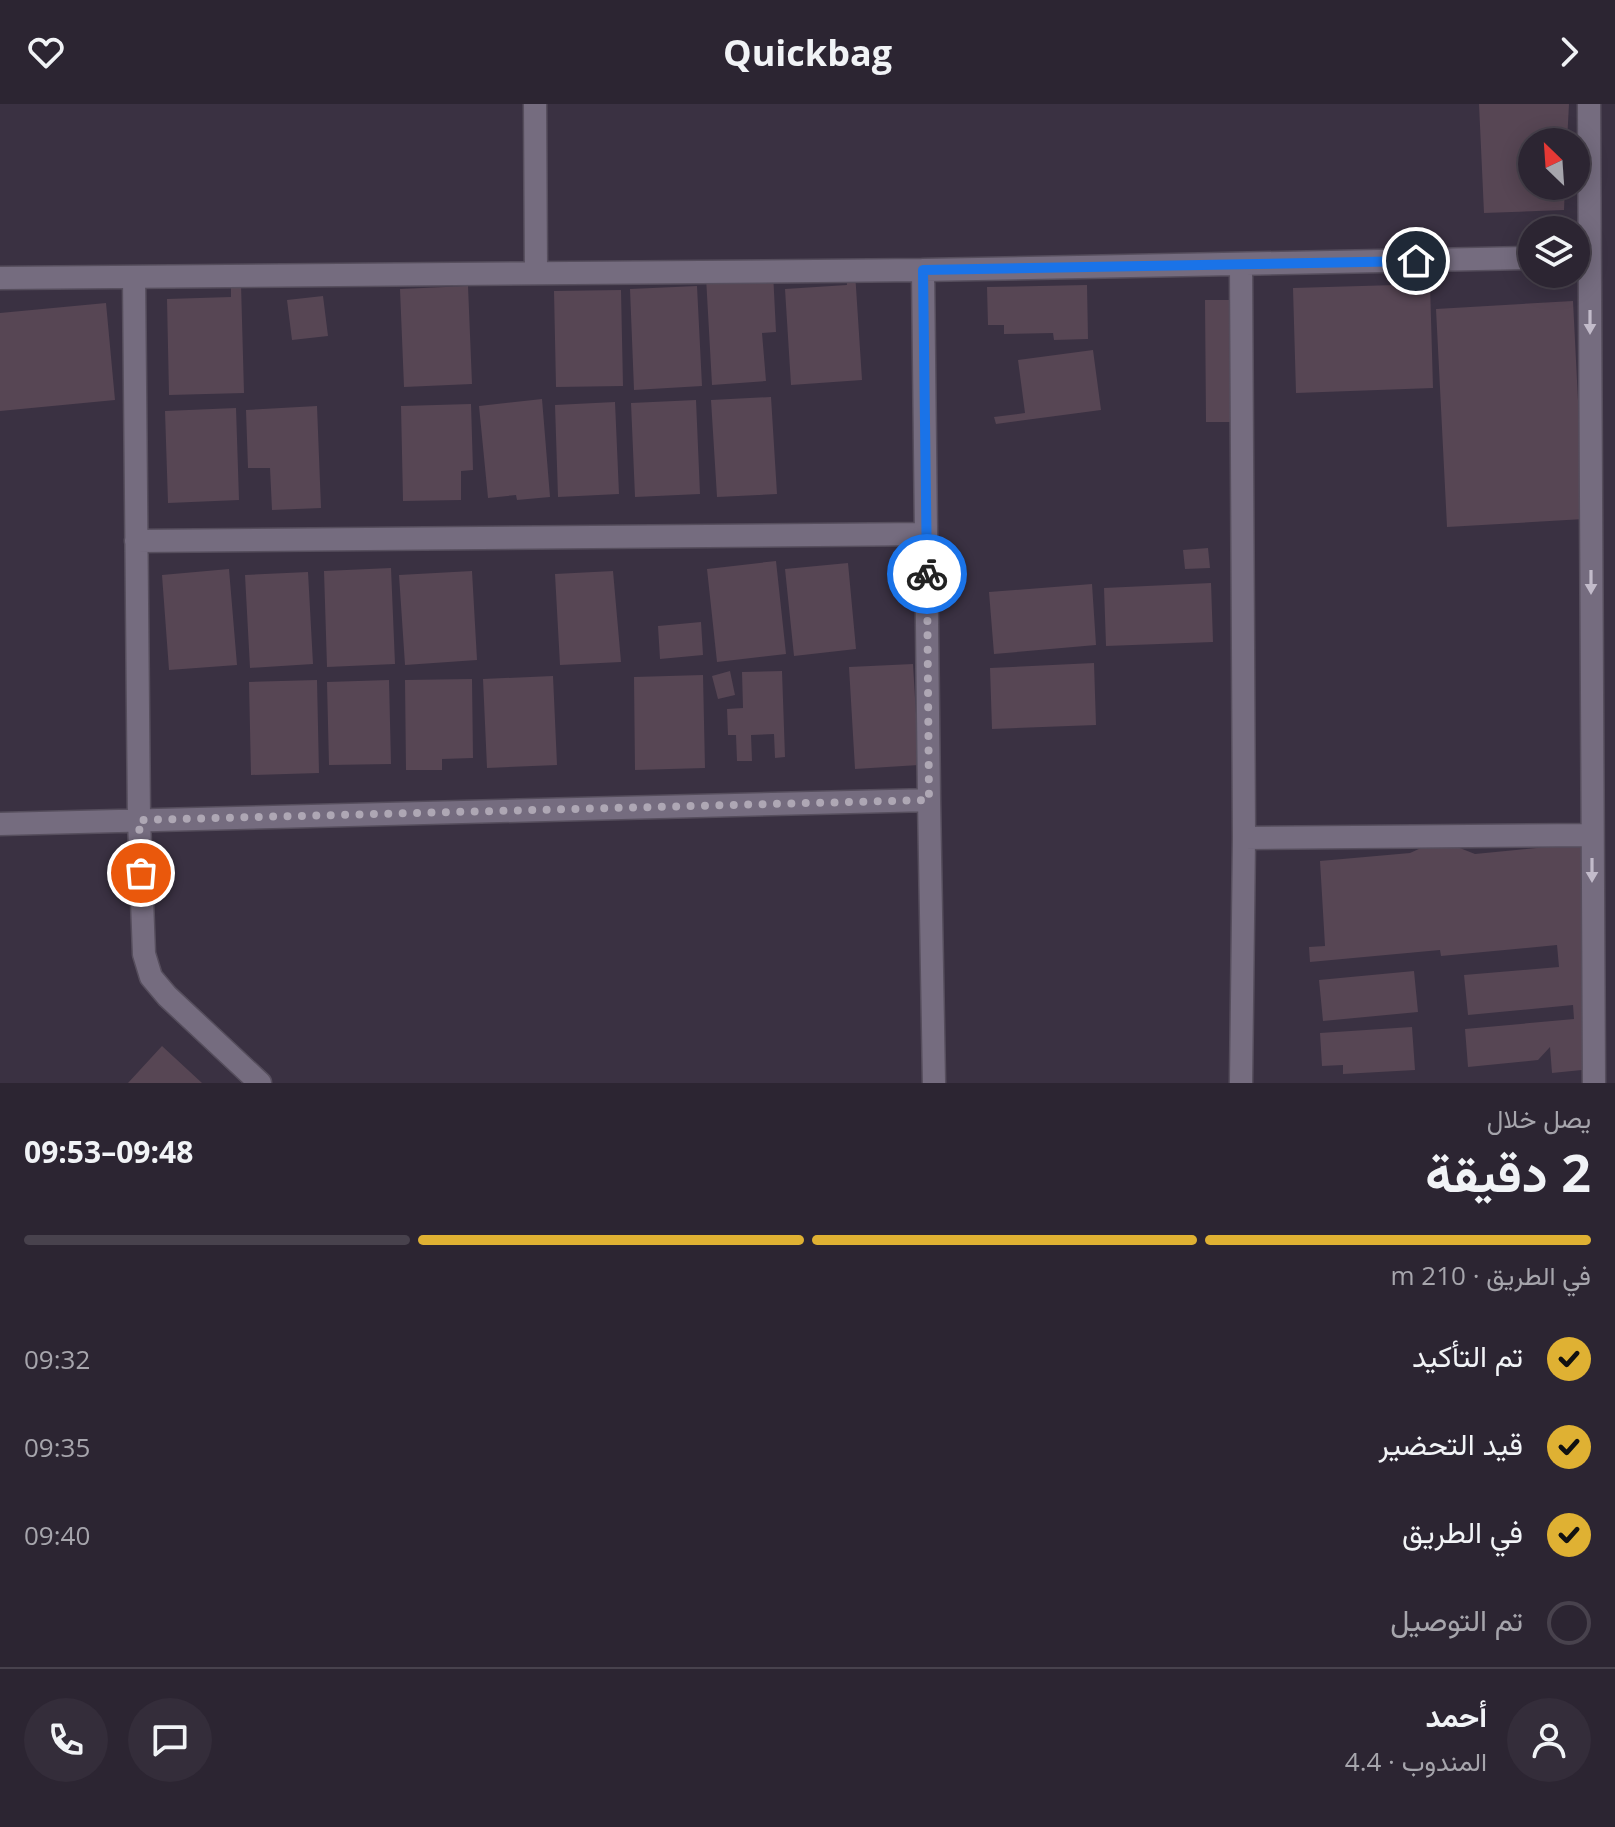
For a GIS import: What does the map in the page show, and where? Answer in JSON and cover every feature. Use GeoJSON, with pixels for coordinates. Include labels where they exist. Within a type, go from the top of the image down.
{"type":"FeatureCollection","features":[{"type":"Feature","properties":{"kind":"street"},"geometry":{"type":"LineString","coordinates":[[535,104],[536,273]]}},
{"type":"Feature","properties":{"kind":"street"},"geometry":{"type":"LineString","coordinates":[[1585,216],[1589,104]]}},
{"type":"Feature","properties":{"kind":"street"},"geometry":{"type":"LineString","coordinates":[[0,278],[923,270],[1518,258]]}},
{"type":"Feature","properties":{"kind":"street"},"geometry":{"type":"LineString","coordinates":[[1241,264],[1244,838],[1241,1083]]}},
{"type":"Feature","properties":{"kind":"street"},"geometry":{"type":"LineString","coordinates":[[923,270],[934,1083]]}},
{"type":"Feature","properties":{"kind":"street"},"geometry":{"type":"LineString","coordinates":[[134,277],[139,820],[144,954],[151,977],[167,996],[260,1083]]}},
{"type":"Feature","properties":{"kind":"street"},"geometry":{"type":"LineString","coordinates":[[1583,288],[1594,1083]]}},
{"type":"Feature","properties":{"kind":"street"},"geometry":{"type":"LineString","coordinates":[[136,541],[926,534]]}},
{"type":"Feature","properties":{"kind":"street"},"geometry":{"type":"LineString","coordinates":[[0,824],[929,800]]}},
{"type":"Feature","properties":{"kind":"street"},"geometry":{"type":"LineString","coordinates":[[1244,838],[1592,835]]}},
{"type":"Feature","properties":{"kind":"building"},"geometry":{"type":"Polygon","coordinates":[[[1479,104],[1569,104],[1568,128],[1518,128],[1518,200],[1564,200],[1564,210],[1484,213],[1479,104]]]}},
{"type":"Feature","properties":{"kind":"building"},"geometry":{"type":"Polygon","coordinates":[[[773,272],[776,332],[762,333],[766,381],[712,385],[706,277],[773,272]]]}},
{"type":"Feature","properties":{"kind":"building"},"geometry":{"type":"Polygon","coordinates":[[[855,272],[862,380],[791,385],[785,289],[847,285],[846,273],[855,272]]]}},
{"type":"Feature","properties":{"kind":"building"},"geometry":{"type":"Polygon","coordinates":[[[231,284],[241,284],[244,393],[169,395],[167,299],[231,297],[231,284]]]}},
{"type":"Feature","properties":{"kind":"building"},"geometry":{"type":"Polygon","coordinates":[[[1430,284],[1433,388],[1296,393],[1293,288],[1430,284]]]}},
{"type":"Feature","properties":{"kind":"building"},"geometry":{"type":"Polygon","coordinates":[[[1087,285],[1088,339],[1054,340],[1053,333],[1004,334],[1004,325],[988,325],[987,287],[1087,285]]]}},
{"type":"Feature","properties":{"kind":"building"},"geometry":{"type":"Polygon","coordinates":[[[468,286],[472,384],[404,387],[400,289],[468,286]]]}},
{"type":"Feature","properties":{"kind":"building"},"geometry":{"type":"Polygon","coordinates":[[[697,286],[702,386],[634,390],[630,289],[697,286]]]}},
{"type":"Feature","properties":{"kind":"building"},"geometry":{"type":"Polygon","coordinates":[[[621,290],[623,386],[556,387],[554,291],[621,290]]]}},
{"type":"Feature","properties":{"kind":"building"},"geometry":{"type":"Polygon","coordinates":[[[323,296],[328,336],[292,340],[287,300],[323,296]]]}},
{"type":"Feature","properties":{"kind":"building"},"geometry":{"type":"Polygon","coordinates":[[[1205,300],[1238,300],[1240,422],[1206,422],[1205,300]]]}},
{"type":"Feature","properties":{"kind":"building"},"geometry":{"type":"Polygon","coordinates":[[[1573,301],[1584,519],[1447,527],[1436,309],[1573,301]]]}},
{"type":"Feature","properties":{"kind":"building"},"geometry":{"type":"Polygon","coordinates":[[[106,303],[115,400],[0,411],[0,313],[106,303]]]}},
{"type":"Feature","properties":{"kind":"building"},"geometry":{"type":"Polygon","coordinates":[[[1093,350],[1101,410],[996,424],[994,417],[1025,413],[1018,360],[1093,350]]]}},
{"type":"Feature","properties":{"kind":"building"},"geometry":{"type":"Polygon","coordinates":[[[771,397],[777,494],[717,497],[711,400],[771,397]]]}},
{"type":"Feature","properties":{"kind":"building"},"geometry":{"type":"Polygon","coordinates":[[[542,399],[550,497],[517,500],[516,495],[488,498],[479,406],[542,399]]]}},
{"type":"Feature","properties":{"kind":"building"},"geometry":{"type":"Polygon","coordinates":[[[696,400],[700,494],[635,497],[631,403],[696,400]]]}},
{"type":"Feature","properties":{"kind":"building"},"geometry":{"type":"Polygon","coordinates":[[[615,402],[619,494],[558,497],[555,405],[615,402]]]}},
{"type":"Feature","properties":{"kind":"building"},"geometry":{"type":"Polygon","coordinates":[[[471,404],[473,470],[461,471],[461,500],[403,501],[401,406],[471,404]]]}},
{"type":"Feature","properties":{"kind":"building"},"geometry":{"type":"Polygon","coordinates":[[[317,406],[321,508],[272,510],[270,468],[248,468],[246,410],[317,406]]]}},
{"type":"Feature","properties":{"kind":"building"},"geometry":{"type":"Polygon","coordinates":[[[236,408],[239,500],[168,503],[165,411],[236,408]]]}},
{"type":"Feature","properties":{"kind":"building"},"geometry":{"type":"Polygon","coordinates":[[[1208,548],[1210,568],[1185,569],[1183,550],[1208,548]]]}},
{"type":"Feature","properties":{"kind":"building"},"geometry":{"type":"Polygon","coordinates":[[[776,561],[786,654],[717,662],[707,569],[776,561]]]}},
{"type":"Feature","properties":{"kind":"building"},"geometry":{"type":"Polygon","coordinates":[[[848,563],[856,649],[794,656],[785,569],[848,563]]]}},
{"type":"Feature","properties":{"kind":"building"},"geometry":{"type":"Polygon","coordinates":[[[391,568],[395,664],[327,667],[324,571],[391,568]]]}},
{"type":"Feature","properties":{"kind":"building"},"geometry":{"type":"Polygon","coordinates":[[[229,569],[237,665],[169,670],[162,575],[229,569]]]}},
{"type":"Feature","properties":{"kind":"building"},"geometry":{"type":"Polygon","coordinates":[[[472,571],[477,660],[405,665],[399,575],[472,571]]]}},
{"type":"Feature","properties":{"kind":"building"},"geometry":{"type":"Polygon","coordinates":[[[613,571],[621,662],[560,665],[555,574],[613,571]]]}},
{"type":"Feature","properties":{"kind":"building"},"geometry":{"type":"Polygon","coordinates":[[[308,572],[313,664],[250,668],[245,575],[308,572]]]}},
{"type":"Feature","properties":{"kind":"building"},"geometry":{"type":"Polygon","coordinates":[[[1211,583],[1213,642],[1106,646],[1104,588],[1211,583]]]}},
{"type":"Feature","properties":{"kind":"building"},"geometry":{"type":"Polygon","coordinates":[[[1092,584],[1096,645],[994,654],[989,592],[1092,584]]]}},
{"type":"Feature","properties":{"kind":"building"},"geometry":{"type":"Polygon","coordinates":[[[701,622],[703,655],[660,659],[658,626],[701,622]]]}},
{"type":"Feature","properties":{"kind":"building"},"geometry":{"type":"Polygon","coordinates":[[[1094,663],[1096,725],[992,729],[990,668],[1094,663]]]}},
{"type":"Feature","properties":{"kind":"building"},"geometry":{"type":"Polygon","coordinates":[[[913,664],[919,765],[855,769],[849,667],[913,664]]]}},
{"type":"Feature","properties":{"kind":"building"},"geometry":{"type":"Polygon","coordinates":[[[730,671],[735,695],[718,699],[712,676],[730,671]]]}},
{"type":"Feature","properties":{"kind":"building"},"geometry":{"type":"Polygon","coordinates":[[[782,671],[785,757],[775,758],[774,734],[751,735],[752,761],[737,761],[736,735],[728,735],[727,709],[743,708],[742,672],[782,671]]]}},
{"type":"Feature","properties":{"kind":"building"},"geometry":{"type":"Polygon","coordinates":[[[703,675],[705,768],[635,770],[634,677],[703,675]]]}},
{"type":"Feature","properties":{"kind":"building"},"geometry":{"type":"Polygon","coordinates":[[[553,676],[557,765],[487,768],[483,679],[553,676]]]}},
{"type":"Feature","properties":{"kind":"building"},"geometry":{"type":"Polygon","coordinates":[[[472,679],[473,758],[442,759],[442,770],[406,770],[405,680],[472,679]]]}},
{"type":"Feature","properties":{"kind":"building"},"geometry":{"type":"Polygon","coordinates":[[[317,680],[319,773],[251,775],[249,682],[317,680]]]}},
{"type":"Feature","properties":{"kind":"building"},"geometry":{"type":"Polygon","coordinates":[[[389,680],[391,764],[329,765],[327,682],[389,680]]]}},
{"type":"Feature","properties":{"kind":"building"},"geometry":{"type":"Polygon","coordinates":[[[1432,843],[1447,843],[1475,854],[1586,843],[1592,1069],[1552,1073],[1550,1047],[1538,1060],[1468,1067],[1465,1029],[1574,1019],[1573,1005],[1468,1015],[1464,975],[1559,967],[1557,945],[1441,956],[1440,950],[1310,962],[1309,947],[1325,946],[1320,861],[1410,853],[1432,843]]]}},
{"type":"Feature","properties":{"kind":"building"},"geometry":{"type":"Polygon","coordinates":[[[1414,971],[1418,1012],[1323,1021],[1319,980],[1414,971]]]}},
{"type":"Feature","properties":{"kind":"building"},"geometry":{"type":"Polygon","coordinates":[[[1412,1027],[1415,1070],[1343,1074],[1343,1065],[1322,1066],[1320,1033],[1412,1027]]]}},
{"type":"Feature","properties":{"kind":"building"},"geometry":{"type":"Polygon","coordinates":[[[162,1046],[202,1083],[128,1083],[162,1046]]]}},
{"type":"Feature","properties":{"kind":"way so far"},"geometry":{"type":"LineString","coordinates":[[141,873],[139,820],[929,800],[927,574]]}},
{"type":"Feature","properties":{"kind":"route"},"geometry":{"type":"LineString","coordinates":[[927,574],[923,270],[1416,261]]}}]}
